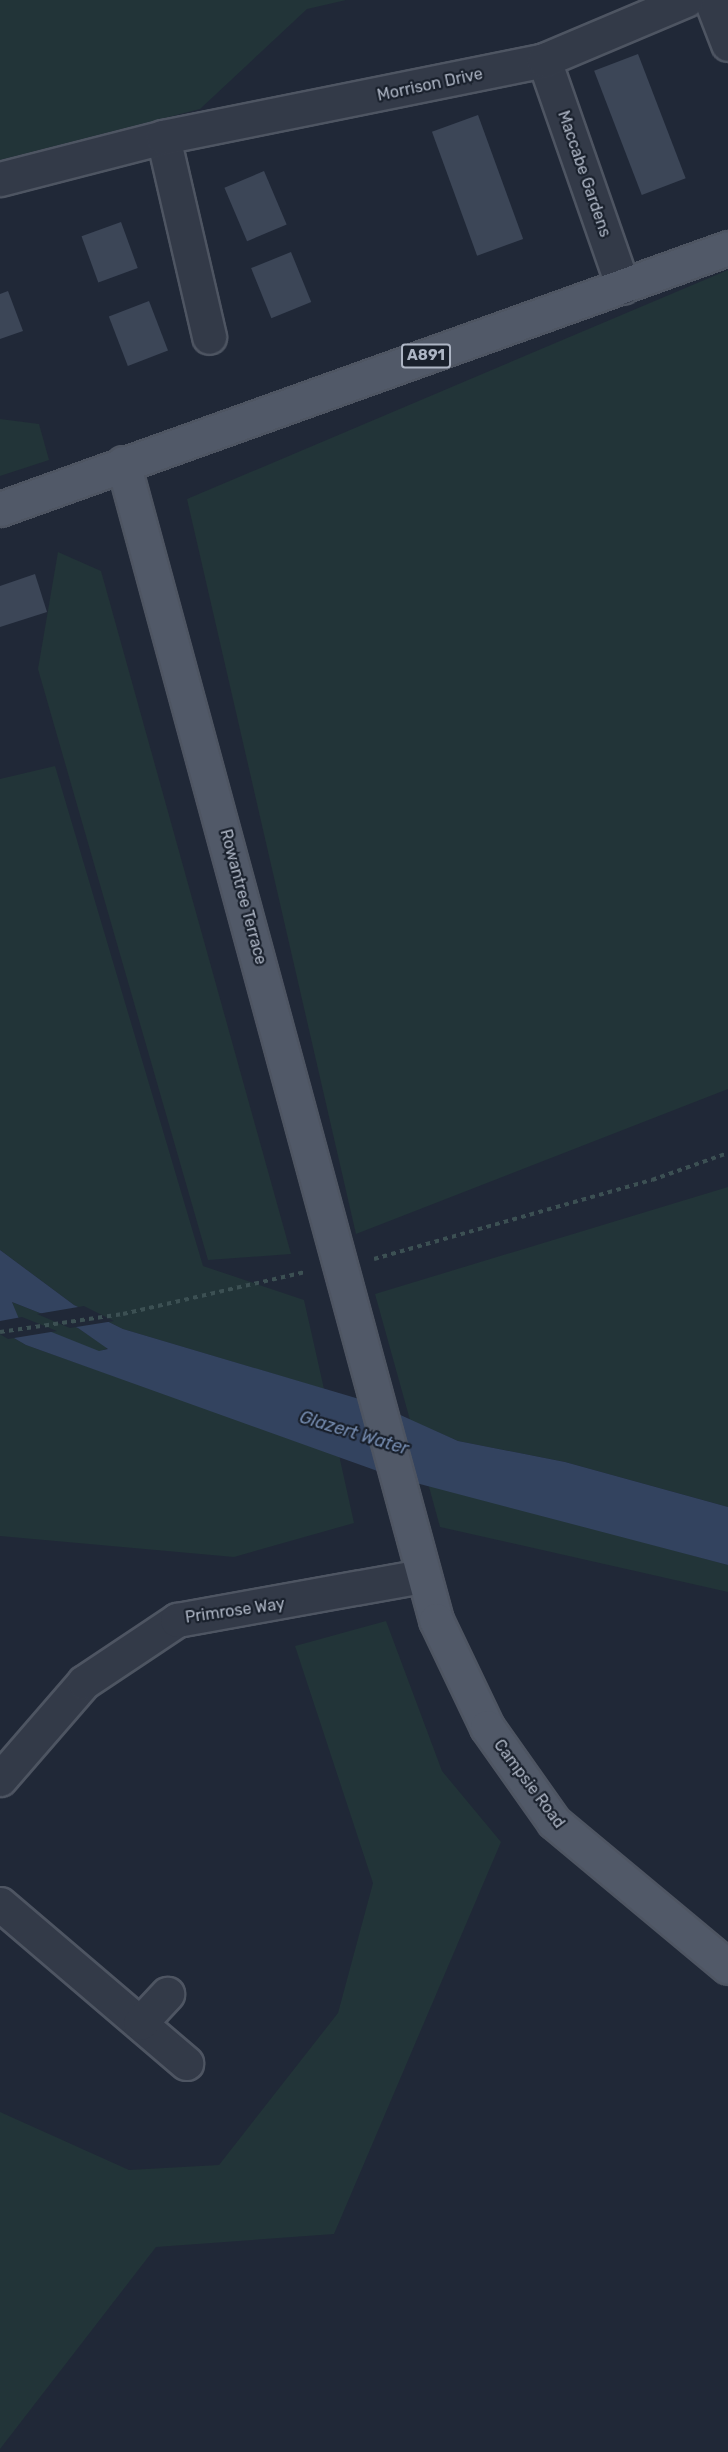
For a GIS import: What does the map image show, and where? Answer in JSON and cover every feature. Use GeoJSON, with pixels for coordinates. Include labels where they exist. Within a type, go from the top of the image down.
{"type":"FeatureCollection","features":[{"type":"Feature","properties":{"kind":"main road","name":"A891"},"geometry":{"type":"LineString","coordinates":[[0,509],[728,248]]}},
{"type":"Feature","properties":{"kind":"main road","name":"Rowantree Terrace"},"geometry":{"type":"LineString","coordinates":[[123,463],[243,890],[401,1496]]}},
{"type":"Feature","properties":{"kind":"main road","name":"Campsie Road"},"geometry":{"type":"LineString","coordinates":[[401,1496],[436,1620],[487,1727],[554,1822],[728,1967]]}},
{"type":"Feature","properties":{"kind":"street","name":"Morrison Drive"},"geometry":{"type":"LineString","coordinates":[[0,179],[163,137],[544,60],[686,0]]}},
{"type":"Feature","properties":{"kind":"street"},"geometry":{"type":"LineString","coordinates":[[711,0],[728,44]]}},
{"type":"Feature","properties":{"kind":"street","name":"Maccabe Gardens"},"geometry":{"type":"LineString","coordinates":[[544,60],[623,287]]}},
{"type":"Feature","properties":{"kind":"street"},"geometry":{"type":"LineString","coordinates":[[163,137],[209,337]]}},
{"type":"Feature","properties":{"kind":"street","name":"Primrose Way"},"geometry":{"type":"LineString","coordinates":[[0,1779],[84,1682],[177,1620],[422,1576]]}},
{"type":"Feature","properties":{"kind":"street"},"geometry":{"type":"LineString","coordinates":[[0,1904],[186,2063]]}},
{"type":"Feature","properties":{"kind":"street"},"geometry":{"type":"LineString","coordinates":[[140,2023],[167,1994]]}},
{"type":"Feature","properties":{"kind":"path"},"geometry":{"type":"LineString","coordinates":[[0,1332],[123,1314],[340,1268],[642,1183],[728,1153]]}},
{"type":"Feature","properties":{"kind":"shaded area"},"geometry":{"type":"Polygon","coordinates":[[[0,0],[346,0],[307,9],[200,109],[0,160],[0,0]]]}},
{"type":"Feature","properties":{"kind":"shaded area"},"geometry":{"type":"Polygon","coordinates":[[[728,270],[728,1089],[356,1234],[187,499],[728,270]]]}},
{"type":"Feature","properties":{"kind":"shaded area"},"geometry":{"type":"Polygon","coordinates":[[[0,419],[39,424],[49,460],[0,476],[0,419]]]}},
{"type":"Feature","properties":{"kind":"shaded area"},"geometry":{"type":"Polygon","coordinates":[[[58,552],[101,571],[291,1254],[208,1260],[38,669],[58,552]]]}},
{"type":"Feature","properties":{"kind":"shaded area"},"geometry":{"type":"Polygon","coordinates":[[[55,766],[203,1266],[304,1300],[324,1389],[123,1329],[74,1305],[0,1250],[0,779],[55,766]]]}},
{"type":"Feature","properties":{"kind":"shaded area"},"geometry":{"type":"Polygon","coordinates":[[[728,1187],[728,1507],[565,1462],[458,1441],[410,1420],[375,1294],[728,1187]]]}},
{"type":"Feature","properties":{"kind":"shaded area"},"geometry":{"type":"Polygon","coordinates":[[[12,1302],[78,1328],[108,1348],[99,1352],[18,1319],[12,1302]]]}},
{"type":"Feature","properties":{"kind":"shaded area"},"geometry":{"type":"Polygon","coordinates":[[[0,1330],[26,1345],[339,1455],[354,1523],[234,1557],[0,1536],[0,1330]]]}},
{"type":"Feature","properties":{"kind":"shaded area"},"geometry":{"type":"Polygon","coordinates":[[[428,1483],[728,1565],[728,1592],[440,1527],[428,1483]]]}},
{"type":"Feature","properties":{"kind":"shaded area"},"geometry":{"type":"Polygon","coordinates":[[[386,1621],[442,1771],[501,1842],[334,2234],[156,2247],[0,2449],[0,2112],[129,2170],[219,2165],[338,2013],[373,1883],[295,1646],[386,1621]]]}},
{"type":"Feature","properties":{"kind":"water","name":"Glazert Water"},"geometry":{"type":"Polygon","coordinates":[[[0,1250],[74,1305],[123,1329],[376,1404],[458,1441],[565,1462],[728,1507],[728,1565],[397,1478],[26,1345],[0,1330],[0,1250]],[[12,1302],[19,1319],[99,1351],[108,1349],[78,1328],[12,1302]]]}},
{"type":"Feature","properties":{"kind":"pier"},"geometry":{"type":"Polygon","coordinates":[[[84,1306],[114,1321],[70,1328],[37,1314],[84,1306]]]}},
{"type":"Feature","properties":{"kind":"pier"},"geometry":{"type":"Polygon","coordinates":[[[22,1317],[57,1331],[8,1339],[0,1334],[0,1321],[22,1317]]]}},
{"type":"Feature","properties":{"kind":"building"},"geometry":{"type":"Polygon","coordinates":[[[638,54],[686,178],[642,195],[594,71],[638,54]]]}},
{"type":"Feature","properties":{"kind":"building"},"geometry":{"type":"Polygon","coordinates":[[[478,115],[523,239],[477,256],[432,132],[478,115]]]}},
{"type":"Feature","properties":{"kind":"building"},"geometry":{"type":"Polygon","coordinates":[[[264,171],[287,224],[247,241],[224,188],[264,171]]]}},
{"type":"Feature","properties":{"kind":"building"},"geometry":{"type":"Polygon","coordinates":[[[121,222],[138,268],[98,282],[82,236],[121,222]]]}},
{"type":"Feature","properties":{"kind":"building"},"geometry":{"type":"Polygon","coordinates":[[[291,252],[311,302],[271,318],[251,268],[291,252]]]}},
{"type":"Feature","properties":{"kind":"building"},"geometry":{"type":"Polygon","coordinates":[[[8,291],[23,331],[0,339],[0,294],[8,291]]]}},
{"type":"Feature","properties":{"kind":"building"},"geometry":{"type":"Polygon","coordinates":[[[149,301],[168,350],[128,366],[109,316],[149,301]]]}},
{"type":"Feature","properties":{"kind":"building"},"geometry":{"type":"Polygon","coordinates":[[[35,574],[47,612],[0,627],[0,586],[35,574]]]}}]}
